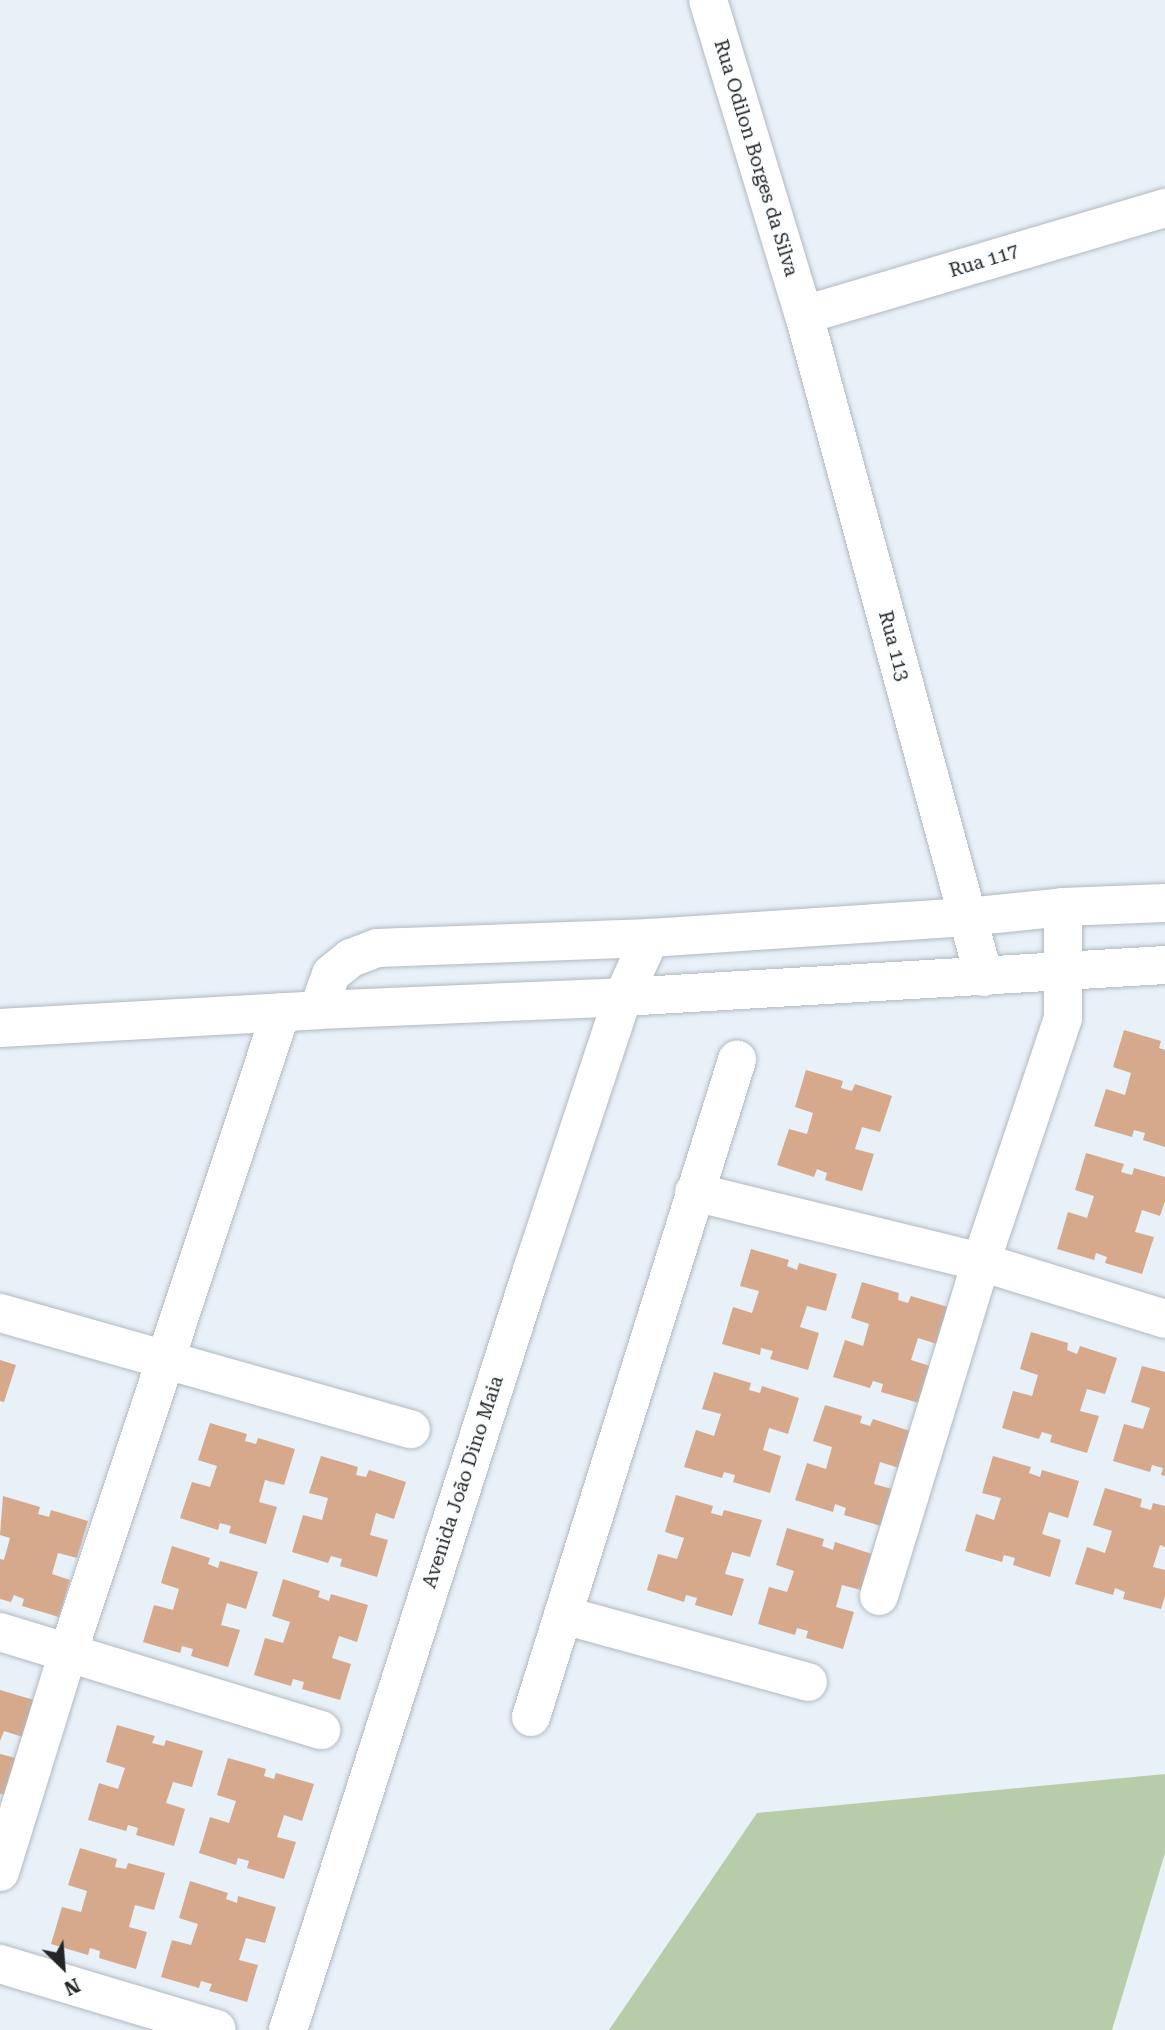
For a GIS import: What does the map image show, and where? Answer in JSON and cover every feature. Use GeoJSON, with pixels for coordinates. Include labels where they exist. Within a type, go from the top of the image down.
{"type":"FeatureCollection","features":[{"type":"Feature","properties":{"kind":"street","name":"Rua Odilon Borges da Silva"},"geometry":{"type":"LineString","coordinates":[[708,0],[804,315]]}},
{"type":"Feature","properties":{"kind":"street","name":"Rua 117"},"geometry":{"type":"LineString","coordinates":[[804,315],[1165,208]]}},
{"type":"Feature","properties":{"kind":"street","name":"Rua 113"},"geometry":{"type":"LineString","coordinates":[[804,315],[984,977]]}},
{"type":"Feature","properties":{"kind":"street"},"geometry":{"type":"LineString","coordinates":[[0,1872],[68,1653],[165,1360],[299,1011],[331,974],[351,958],[377,948],[650,938],[967,917],[1063,907],[1165,903]]}},
{"type":"Feature","properties":{"kind":"street"},"geometry":{"type":"LineString","coordinates":[[878,1596],[981,1262],[1063,1018],[1066,971],[1063,907]]}},
{"type":"Feature","properties":{"kind":"street","name":"Avenida João Dino Maia"},"geometry":{"type":"LineString","coordinates":[[288,2030],[401,1671],[622,998],[650,938]]}},
{"type":"Feature","properties":{"kind":"street"},"geometry":{"type":"LineString","coordinates":[[0,1028],[299,1011],[622,998],[1165,965]]}},
{"type":"Feature","properties":{"kind":"street"},"geometry":{"type":"LineString","coordinates":[[531,1717],[737,1060]]}},
{"type":"Feature","properties":{"kind":"street"},"geometry":{"type":"LineString","coordinates":[[694,1192],[981,1262],[1165,1319]]}},
{"type":"Feature","properties":{"kind":"street"},"geometry":{"type":"LineString","coordinates":[[0,1313],[411,1429]]}},
{"type":"Feature","properties":{"kind":"street"},"geometry":{"type":"LineString","coordinates":[[563,1615],[808,1682]]}},
{"type":"Feature","properties":{"kind":"street"},"geometry":{"type":"LineString","coordinates":[[0,1632],[321,1730]]}},
{"type":"Feature","properties":{"kind":"street"},"geometry":{"type":"LineString","coordinates":[[0,1964],[216,2029]]}},
{"type":"Feature","properties":{"kind":"green space"},"geometry":{"type":"Polygon","coordinates":[[[1165,1774],[1165,1853],[1112,2030],[609,2030],[757,1813],[1165,1774]]]}},
{"type":"Feature","properties":{"kind":"building"},"geometry":{"type":"Polygon","coordinates":[[[1124,1030],[1161,1041],[1159,1048],[1165,1050],[1165,1147],[1143,1140],[1145,1133],[1134,1130],[1132,1137],[1094,1126],[1106,1089],[1125,1095],[1131,1073],[1113,1067],[1124,1030]]]}},
{"type":"Feature","properties":{"kind":"building"},"geometry":{"type":"Polygon","coordinates":[[[806,1070],[843,1081],[841,1088],[852,1091],[855,1084],[892,1096],[880,1132],[862,1127],[855,1149],[874,1154],[862,1191],[825,1180],[827,1173],[817,1169],[814,1177],[777,1165],[789,1129],[807,1134],[813,1113],[795,1107],[806,1070]]]}},
{"type":"Feature","properties":{"kind":"building"},"geometry":{"type":"Polygon","coordinates":[[[1086,1153],[1124,1164],[1121,1172],[1132,1175],[1134,1168],[1165,1177],[1165,1201],[1160,1216],[1142,1210],[1135,1232],[1154,1237],[1142,1274],[1105,1263],[1107,1257],[1096,1253],[1094,1260],[1057,1249],[1068,1212],[1087,1218],[1094,1196],[1075,1190],[1086,1153]]]}},
{"type":"Feature","properties":{"kind":"building"},"geometry":{"type":"Polygon","coordinates":[[[751,1249],[789,1260],[787,1266],[797,1270],[799,1263],[837,1274],[826,1311],[807,1306],[800,1327],[819,1333],[808,1370],[770,1359],[773,1351],[761,1348],[760,1355],[722,1344],[733,1307],[752,1313],[759,1291],[740,1286],[751,1249]]]}},
{"type":"Feature","properties":{"kind":"building"},"geometry":{"type":"Polygon","coordinates":[[[862,1282],[899,1293],[898,1300],[908,1303],[911,1296],[948,1307],[937,1344],[918,1338],[911,1360],[930,1366],[919,1403],[881,1392],[883,1384],[873,1381],[870,1388],[833,1377],[845,1340],[863,1346],[869,1324],[851,1318],[862,1282]]]}},
{"type":"Feature","properties":{"kind":"building"},"geometry":{"type":"Polygon","coordinates":[[[1031,1332],[1068,1343],[1067,1350],[1077,1354],[1080,1346],[1117,1358],[1105,1394],[1087,1389],[1080,1411],[1099,1416],[1087,1453],[1050,1442],[1052,1435],[1042,1432],[1039,1439],[1002,1428],[1013,1391],[1032,1396],[1038,1375],[1020,1369],[1031,1332]]]}},
{"type":"Feature","properties":{"kind":"building"},"geometry":{"type":"Polygon","coordinates":[[[0,1360],[16,1365],[4,1402],[0,1401],[0,1360]]]}},
{"type":"Feature","properties":{"kind":"building"},"geometry":{"type":"Polygon","coordinates":[[[1142,1366],[1165,1372],[1165,1476],[1161,1475],[1163,1468],[1152,1465],[1150,1472],[1113,1461],[1124,1424],[1143,1429],[1150,1408],[1131,1402],[1142,1366]]]}},
{"type":"Feature","properties":{"kind":"building"},"geometry":{"type":"Polygon","coordinates":[[[714,1372],[751,1383],[749,1390],[760,1393],[762,1386],[799,1398],[788,1434],[769,1428],[763,1450],[781,1456],[770,1493],[733,1482],[735,1475],[724,1472],[722,1478],[684,1467],[696,1430],[714,1436],[721,1414],[702,1409],[714,1372]]]}},
{"type":"Feature","properties":{"kind":"building"},"geometry":{"type":"Polygon","coordinates":[[[825,1405],[862,1416],[860,1423],[870,1426],[873,1419],[910,1431],[899,1468],[880,1462],[874,1484],[892,1489],[881,1526],[844,1515],[846,1508],[835,1504],[833,1512],[795,1500],[807,1463],[826,1469],[832,1447],[813,1441],[825,1405]]]}},
{"type":"Feature","properties":{"kind":"building"},"geometry":{"type":"Polygon","coordinates":[[[210,1423],[247,1434],[245,1441],[256,1444],[258,1438],[295,1449],[284,1485],[265,1480],[259,1502],[277,1507],[266,1544],[229,1533],[231,1526],[220,1523],[218,1530],[180,1518],[192,1482],[210,1487],[217,1466],[198,1460],[210,1423]]]}},
{"type":"Feature","properties":{"kind":"building"},"geometry":{"type":"Polygon","coordinates":[[[321,1456],[358,1467],[356,1475],[366,1477],[369,1470],[406,1482],[394,1519],[376,1513],[370,1535],[388,1540],[377,1577],[340,1566],[342,1559],[331,1556],[328,1563],[292,1552],[303,1515],[322,1520],[328,1498],[309,1493],[321,1456]]]}},
{"type":"Feature","properties":{"kind":"building"},"geometry":{"type":"Polygon","coordinates":[[[993,1456],[1031,1467],[1029,1473],[1040,1477],[1042,1470],[1079,1481],[1068,1518],[1049,1512],[1042,1534],[1061,1540],[1050,1577],[1013,1565],[1015,1558],[1004,1555],[1002,1562],[965,1551],[976,1514],[994,1520],[1001,1498],[982,1493],[993,1456]]]}},
{"type":"Feature","properties":{"kind":"building"},"geometry":{"type":"Polygon","coordinates":[[[1105,1488],[1142,1499],[1140,1507],[1151,1510],[1153,1503],[1165,1506],[1165,1547],[1160,1545],[1153,1567],[1165,1570],[1165,1596],[1161,1609],[1123,1599],[1125,1592],[1115,1588],[1113,1595],[1075,1584],[1087,1547],[1105,1553],[1112,1531],[1093,1525],[1105,1488]]]}},
{"type":"Feature","properties":{"kind":"building"},"geometry":{"type":"Polygon","coordinates":[[[676,1495],[713,1506],[711,1513],[722,1516],[724,1510],[762,1520],[750,1557],[732,1552],[725,1574],[744,1579],[732,1616],[695,1605],[697,1598],[686,1595],[684,1602],[647,1590],[658,1554],[677,1559],[684,1538],[665,1532],[676,1495]]]}},
{"type":"Feature","properties":{"kind":"building"},"geometry":{"type":"Polygon","coordinates":[[[3,1496],[40,1507],[38,1514],[49,1517],[51,1510],[88,1521],[77,1558],[58,1553],[52,1574],[70,1580],[59,1617],[22,1606],[24,1599],[14,1595],[11,1602],[0,1599],[0,1559],[4,1560],[10,1538],[0,1535],[3,1496]]]}},
{"type":"Feature","properties":{"kind":"building"},"geometry":{"type":"Polygon","coordinates":[[[787,1528],[824,1539],[822,1546],[833,1550],[835,1542],[872,1554],[861,1590],[842,1585],[836,1607],[854,1612],[843,1649],[806,1638],[808,1631],[797,1628],[795,1635],[758,1624],[769,1587],[787,1592],[794,1571],[776,1565],[787,1528]]]}},
{"type":"Feature","properties":{"kind":"building"},"geometry":{"type":"Polygon","coordinates":[[[172,1546],[210,1558],[208,1564],[218,1568],[220,1561],[258,1572],[246,1609],[227,1603],[221,1625],[240,1630],[228,1667],[191,1656],[193,1649],[182,1646],[180,1653],[143,1642],[154,1605],[173,1610],[179,1589],[161,1583],[172,1546]]]}},
{"type":"Feature","properties":{"kind":"building"},"geometry":{"type":"Polygon","coordinates":[[[283,1579],[320,1591],[318,1597],[329,1601],[331,1594],[368,1605],[357,1642],[339,1636],[332,1658],[351,1664],[340,1700],[302,1689],[304,1682],[293,1679],[291,1686],[254,1675],[265,1638],[283,1643],[290,1622],[272,1616],[283,1579]]]}},
{"type":"Feature","properties":{"kind":"building"},"geometry":{"type":"Polygon","coordinates":[[[0,1690],[34,1700],[23,1737],[4,1731],[0,1741],[0,1690]]]}},
{"type":"Feature","properties":{"kind":"building"},"geometry":{"type":"Polygon","coordinates":[[[117,1725],[155,1736],[152,1743],[164,1746],[166,1740],[203,1751],[192,1787],[173,1782],[166,1803],[185,1809],[174,1846],[136,1835],[138,1828],[128,1825],[126,1831],[88,1820],[99,1783],[118,1789],[125,1768],[106,1762],[117,1725]]]}},
{"type":"Feature","properties":{"kind":"building"},"geometry":{"type":"Polygon","coordinates":[[[0,1754],[16,1758],[5,1795],[0,1794],[0,1754]]]}},
{"type":"Feature","properties":{"kind":"building"},"geometry":{"type":"Polygon","coordinates":[[[228,1758],[266,1769],[264,1776],[274,1779],[276,1773],[314,1784],[302,1821],[284,1815],[277,1837],[296,1842],[284,1879],[247,1868],[249,1861],[238,1858],[236,1865],[199,1853],[210,1817],[229,1823],[236,1801],[217,1795],[228,1758]]]}},
{"type":"Feature","properties":{"kind":"building"},"geometry":{"type":"Polygon","coordinates":[[[80,1848],[117,1859],[115,1867],[126,1869],[128,1863],[165,1873],[154,1910],[135,1905],[129,1927],[147,1932],[136,1969],[99,1958],[100,1951],[90,1948],[88,1955],[51,1944],[62,1907],[81,1912],[87,1891],[68,1885],[80,1848]]]}},
{"type":"Feature","properties":{"kind":"building"},"geometry":{"type":"Polygon","coordinates":[[[190,1881],[228,1893],[226,1899],[237,1903],[238,1896],[276,1907],[265,1943],[246,1938],[239,1960],[258,1965],[247,2002],[209,1991],[212,1984],[201,1981],[199,1988],[161,1977],[172,1940],[191,1945],[198,1924],[179,1918],[190,1881]]]}}]}
